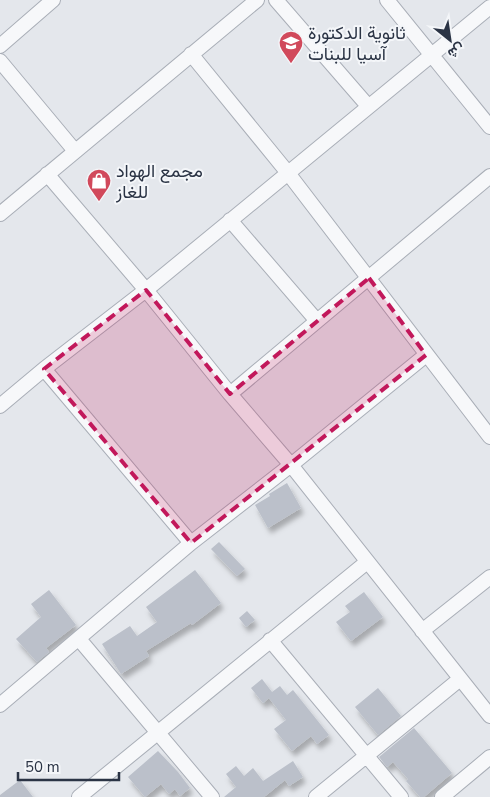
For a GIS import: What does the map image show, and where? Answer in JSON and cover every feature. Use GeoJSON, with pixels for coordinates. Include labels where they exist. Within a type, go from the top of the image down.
{"type":"FeatureCollection","features":[{"type":"Feature","properties":{"kind":"street"},"geometry":{"type":"LineString","coordinates":[[0,46],[53,0]]}},
{"type":"Feature","properties":{"kind":"street"},"geometry":{"type":"LineString","coordinates":[[0,214],[257,0]]}},
{"type":"Feature","properties":{"kind":"street"},"geometry":{"type":"LineString","coordinates":[[276,0],[368,106]]}},
{"type":"Feature","properties":{"kind":"street"},"geometry":{"type":"LineString","coordinates":[[387,0],[489,123]]}},
{"type":"Feature","properties":{"kind":"street"},"geometry":{"type":"LineString","coordinates":[[0,406],[44,369],[146,290],[490,7]]}},
{"type":"Feature","properties":{"kind":"street"},"geometry":{"type":"LineString","coordinates":[[190,54],[288,173],[426,355],[488,431]]}},
{"type":"Feature","properties":{"kind":"street"},"geometry":{"type":"LineString","coordinates":[[0,62],[74,151]]}},
{"type":"Feature","properties":{"kind":"street"},"geometry":{"type":"LineString","coordinates":[[47,174],[291,465],[490,716]]}},
{"type":"Feature","properties":{"kind":"street"},"geometry":{"type":"LineString","coordinates":[[230,394],[490,176]]}},
{"type":"Feature","properties":{"kind":"street"},"geometry":{"type":"LineString","coordinates":[[230,220],[317,321]]}},
{"type":"Feature","properties":{"kind":"street"},"geometry":{"type":"LineString","coordinates":[[0,705],[191,543],[291,465],[426,355]]}},
{"type":"Feature","properties":{"kind":"street"},"geometry":{"type":"LineString","coordinates":[[44,369],[191,543]]}},
{"type":"Feature","properties":{"kind":"street"},"geometry":{"type":"LineString","coordinates":[[79,797],[367,562]]}},
{"type":"Feature","properties":{"kind":"street"},"geometry":{"type":"LineString","coordinates":[[422,632],[490,577]]}},
{"type":"Feature","properties":{"kind":"street"},"geometry":{"type":"LineString","coordinates":[[79,638],[212,797]]}},
{"type":"Feature","properties":{"kind":"street"},"geometry":{"type":"LineString","coordinates":[[270,640],[400,797]]}},
{"type":"Feature","properties":{"kind":"street"},"geometry":{"type":"LineString","coordinates":[[316,797],[460,679]]}},
{"type":"Feature","properties":{"kind":"street"},"geometry":{"type":"LineString","coordinates":[[442,797],[490,757]]}},
{"type":"Feature","properties":{"kind":"highlighted area"},"geometry":{"type":"Polygon","coordinates":[[[369,278],[426,355],[191,543],[44,369],[146,290],[230,394],[369,278]]]}},
{"type":"Feature","properties":{"kind":"building"},"geometry":{"type":"Polygon","coordinates":[[[287,483],[301,508],[268,528],[255,505],[287,483]]]}},
{"type":"Feature","properties":{"kind":"building"},"geometry":{"type":"Polygon","coordinates":[[[219,542],[245,569],[237,576],[211,549],[219,542]]]}},
{"type":"Feature","properties":{"kind":"building"},"geometry":{"type":"Polygon","coordinates":[[[195,570],[221,603],[192,625],[191,623],[146,651],[149,656],[121,674],[102,644],[130,626],[137,636],[157,622],[146,607],[195,570]]]}},
{"type":"Feature","properties":{"kind":"building"},"geometry":{"type":"Polygon","coordinates":[[[49,590],[76,625],[46,648],[49,652],[37,662],[16,639],[41,617],[31,604],[49,590]]]}},
{"type":"Feature","properties":{"kind":"building"},"geometry":{"type":"Polygon","coordinates":[[[364,592],[383,617],[351,641],[336,622],[350,612],[345,606],[364,592]]]}},
{"type":"Feature","properties":{"kind":"building"},"geometry":{"type":"Polygon","coordinates":[[[247,611],[255,620],[246,627],[239,618],[247,611]]]}},
{"type":"Feature","properties":{"kind":"building"},"geometry":{"type":"Polygon","coordinates":[[[262,679],[272,692],[280,686],[287,695],[293,690],[329,735],[317,744],[311,736],[292,751],[274,729],[286,720],[269,698],[263,703],[251,688],[262,679]]]}},
{"type":"Feature","properties":{"kind":"building"},"geometry":{"type":"Polygon","coordinates":[[[378,688],[401,716],[378,735],[355,707],[378,688]]]}},
{"type":"Feature","properties":{"kind":"building"},"geometry":{"type":"Polygon","coordinates":[[[414,728],[452,773],[424,797],[420,797],[393,762],[387,767],[379,757],[414,728]]]}},
{"type":"Feature","properties":{"kind":"building"},"geometry":{"type":"Polygon","coordinates":[[[158,751],[190,788],[180,796],[175,789],[169,794],[161,784],[145,797],[128,777],[158,751]]]}},
{"type":"Feature","properties":{"kind":"building"},"geometry":{"type":"Polygon","coordinates":[[[293,761],[303,777],[289,786],[285,780],[264,797],[224,797],[236,787],[226,774],[236,766],[244,776],[253,768],[263,781],[293,761]]]}},
{"type":"Feature","properties":{"kind":"building"},"geometry":{"type":"Polygon","coordinates":[[[20,780],[33,797],[0,797],[0,795],[20,780]]]}},
{"type":"Feature","properties":{"kind":"place","name":"ثانوية الدكتورة آسيا للبنات"},"geometry":{"type":"Point","coordinates":[291,64]}},
{"type":"Feature","properties":{"kind":"place","name":"مجمع الهواد للغاز"},"geometry":{"type":"Point","coordinates":[99,202]}}]}
